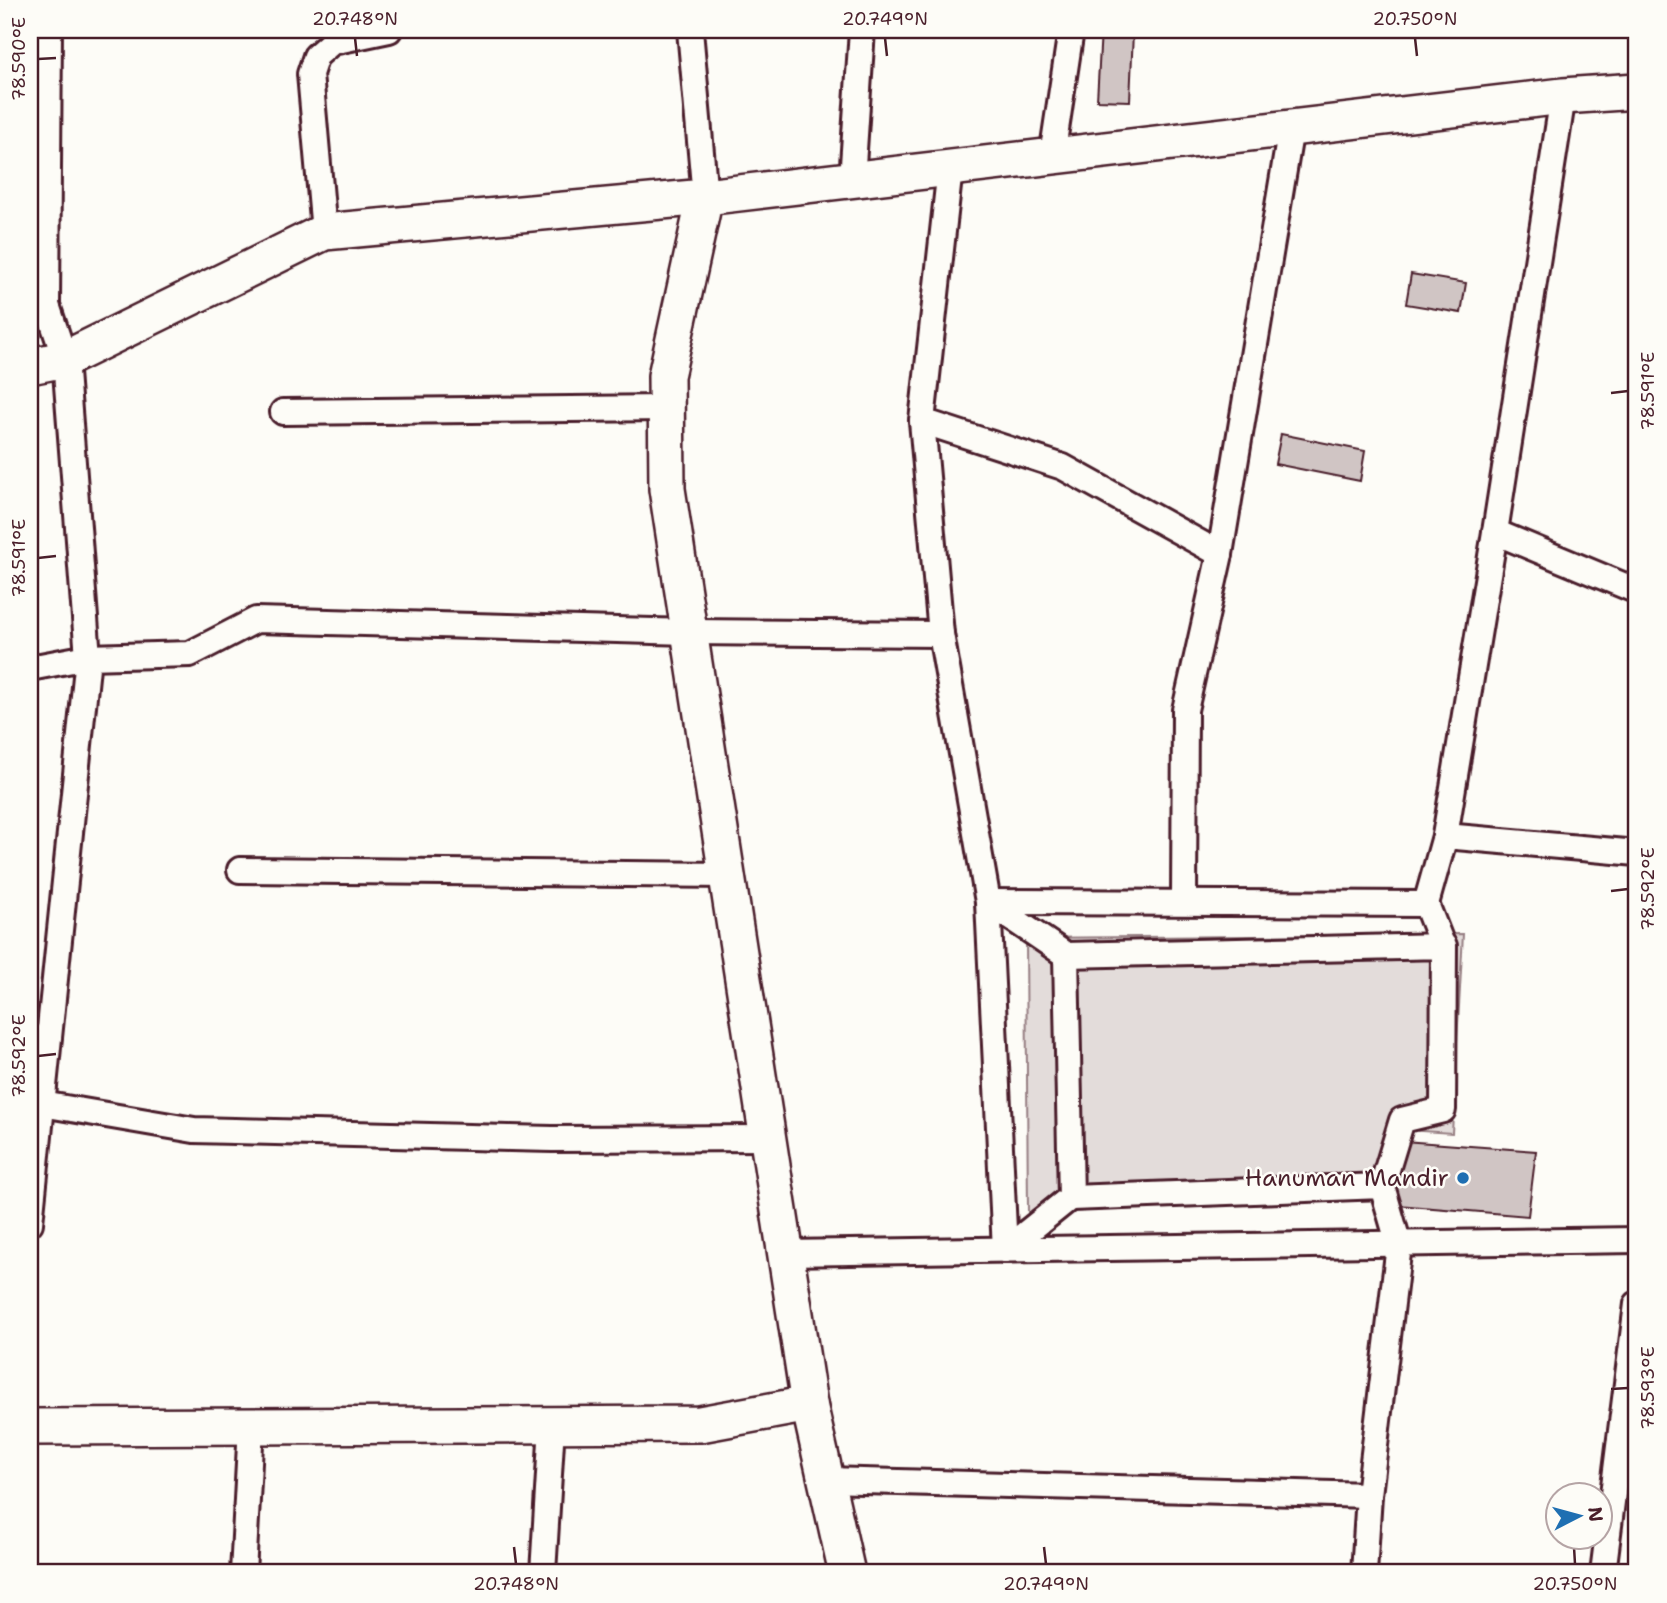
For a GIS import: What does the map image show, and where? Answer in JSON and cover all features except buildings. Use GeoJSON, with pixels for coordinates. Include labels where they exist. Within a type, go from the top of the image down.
{"type":"FeatureCollection","features":[{"type":"Feature","properties":{"kind":"street"},"geometry":{"type":"LineString","coordinates":[[30,1223],[36,1104],[88,657],[65,359],[47,305],[49,30]]}},
{"type":"Feature","properties":{"kind":"street"},"geometry":{"type":"LineString","coordinates":[[324,232],[310,74],[316,56],[332,42],[389,30]]}},
{"type":"Feature","properties":{"kind":"street"},"geometry":{"type":"LineString","coordinates":[[690,30],[705,197],[666,376],[667,489],[809,1404],[847,1573]]}},
{"type":"Feature","properties":{"kind":"street"},"geometry":{"type":"LineString","coordinates":[[852,180],[862,30]]}},
{"type":"Feature","properties":{"kind":"street"},"geometry":{"type":"LineString","coordinates":[[1052,156],[1071,30]]}},
{"type":"Feature","properties":{"kind":"street"},"geometry":{"type":"LineString","coordinates":[[30,366],[65,359],[324,232],[705,197],[1563,96],[1637,91]]}},
{"type":"Feature","properties":{"kind":"street"},"geometry":{"type":"LineString","coordinates":[[1363,1573],[1369,1494],[1399,1245],[1381,1186],[1402,1120],[1443,1111],[1443,947],[1426,904],[1445,836],[1563,96]]}},
{"type":"Feature","properties":{"kind":"street"},"geometry":{"type":"LineString","coordinates":[[1184,902],[1185,710],[1220,554],[1291,128]]}},
{"type":"Feature","properties":{"kind":"street"},"geometry":{"type":"LineString","coordinates":[[950,169],[922,421],[941,634],[988,902],[1005,1250]]}},
{"type":"Feature","properties":{"kind":"street"},"geometry":{"type":"LineString","coordinates":[[283,412],[667,408]]}},
{"type":"Feature","properties":{"kind":"street"},"geometry":{"type":"LineString","coordinates":[[922,421],[1063,467],[1220,554]]}},
{"type":"Feature","properties":{"kind":"street"},"geometry":{"type":"LineString","coordinates":[[1495,532],[1637,591]]}},
{"type":"Feature","properties":{"kind":"street"},"geometry":{"type":"LineString","coordinates":[[30,668],[88,657],[190,653],[256,620],[688,632],[941,634]]}},
{"type":"Feature","properties":{"kind":"street"},"geometry":{"type":"LineString","coordinates":[[1445,836],[1637,853]]}},
{"type":"Feature","properties":{"kind":"street"},"geometry":{"type":"LineString","coordinates":[[240,870],[727,875]]}},
{"type":"Feature","properties":{"kind":"street"},"geometry":{"type":"LineString","coordinates":[[988,902],[1426,904]]}},
{"type":"Feature","properties":{"kind":"street"},"geometry":{"type":"LineString","coordinates":[[988,902],[1066,955],[1443,947]]}},
{"type":"Feature","properties":{"kind":"street"},"geometry":{"type":"LineString","coordinates":[[1066,955],[1071,1197]]}},
{"type":"Feature","properties":{"kind":"street"},"geometry":{"type":"LineString","coordinates":[[36,1104],[194,1130],[552,1139],[768,1138]]}},
{"type":"Feature","properties":{"kind":"street"},"geometry":{"type":"LineString","coordinates":[[1005,1250],[1071,1197],[1381,1186]]}},
{"type":"Feature","properties":{"kind":"street"},"geometry":{"type":"LineString","coordinates":[[786,1253],[1637,1240]]}},
{"type":"Feature","properties":{"kind":"street"},"geometry":{"type":"LineString","coordinates":[[1603,1573],[1637,1304]]}},
{"type":"Feature","properties":{"kind":"street"},"geometry":{"type":"LineString","coordinates":[[30,1427],[700,1424],[809,1404]]}},
{"type":"Feature","properties":{"kind":"street"},"geometry":{"type":"LineString","coordinates":[[543,1573],[552,1425]]}},
{"type":"Feature","properties":{"kind":"street"},"geometry":{"type":"LineString","coordinates":[[243,1573],[251,1426]]}},
{"type":"Feature","properties":{"kind":"street"},"geometry":{"type":"LineString","coordinates":[[826,1480],[1369,1494]]}},
{"type":"Feature","properties":{"kind":"shaded area"},"geometry":{"type":"Polygon","coordinates":[[[1463,934],[1452,1133],[1406,1130],[1377,1196],[1028,1214],[1026,938],[1463,934]]]}},
{"type":"Feature","properties":{"kind":"place","name":"Hanuman Mandir"},"geometry":{"type":"Point","coordinates":[1463,1178]}}]}
